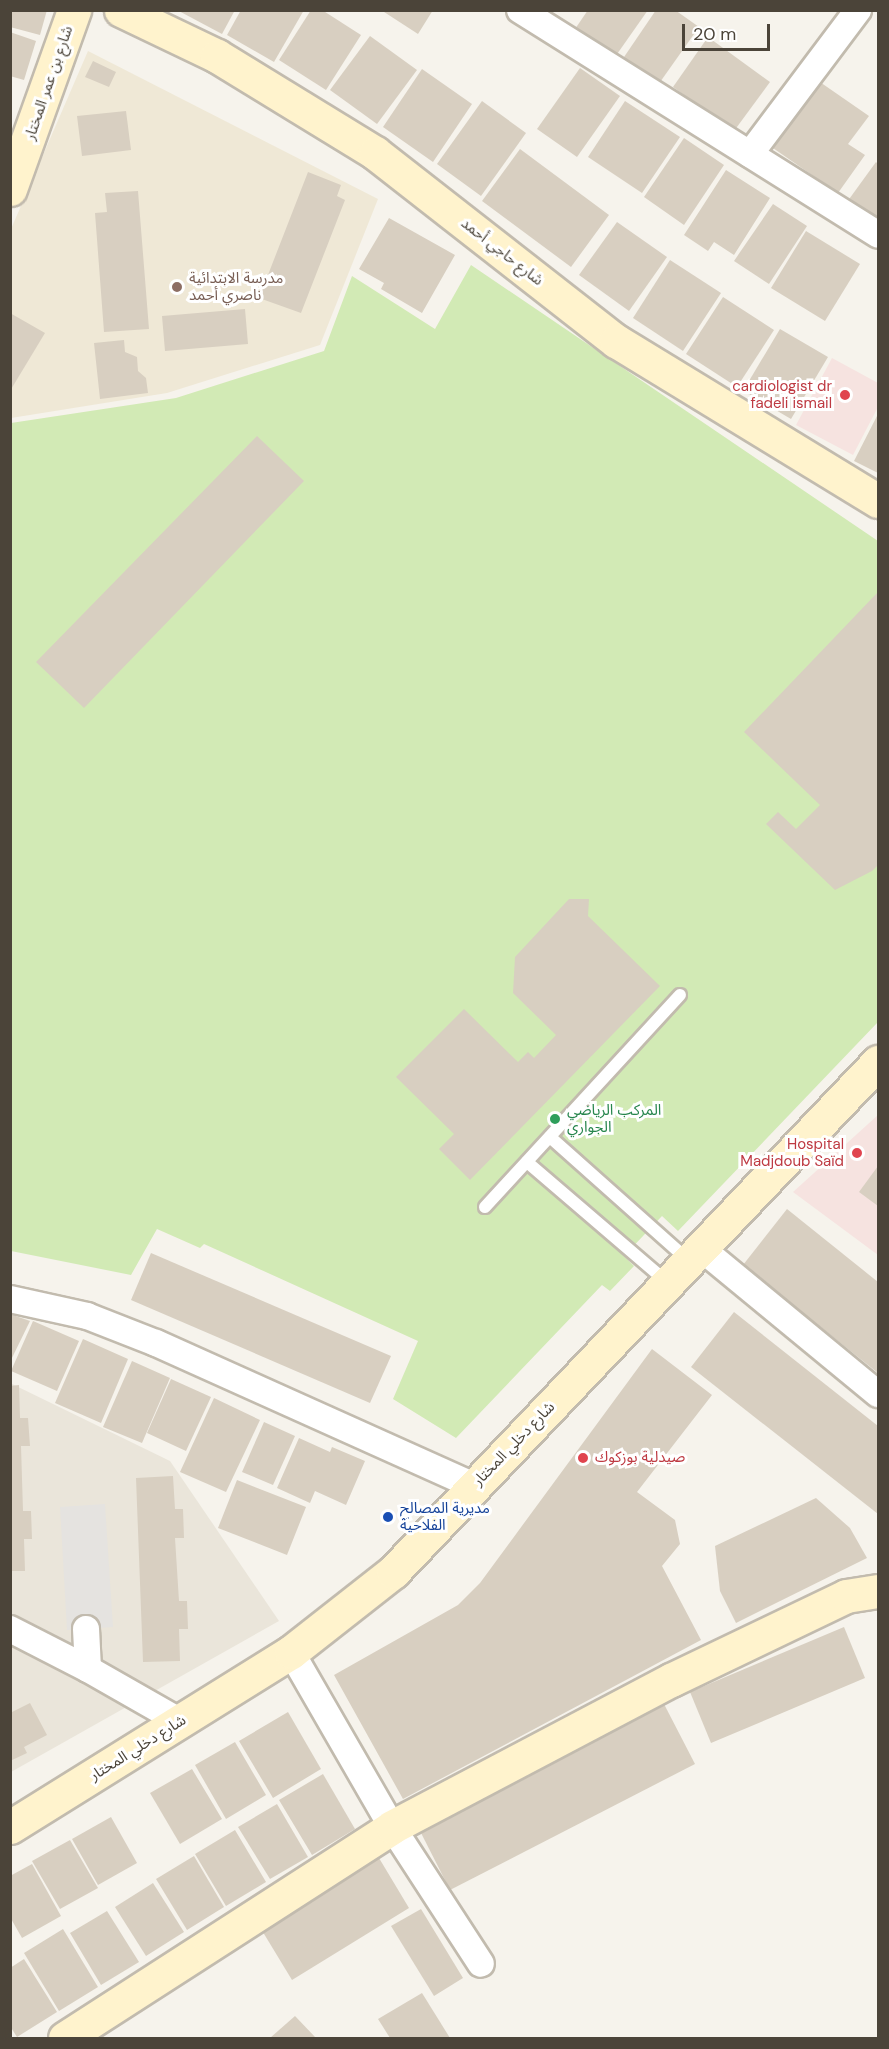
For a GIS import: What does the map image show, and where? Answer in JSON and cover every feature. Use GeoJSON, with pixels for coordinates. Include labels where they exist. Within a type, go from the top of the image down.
{"type":"FeatureCollection","features":[{"type":"Feature","properties":{"kind":"street","name":"شارع بن عمر المختار"},"geometry":{"type":"LineString","coordinates":[[10,189],[74,10]]}},
{"type":"Feature","properties":{"kind":"street","name":"شارع حاجي أحمد"},"geometry":{"type":"LineString","coordinates":[[121,10],[217,56],[375,153],[616,341],[879,501]]}},
{"type":"Feature","properties":{"kind":"street"},"geometry":{"type":"LineString","coordinates":[[520,10],[879,235]]}},
{"type":"Feature","properties":{"kind":"street"},"geometry":{"type":"LineString","coordinates":[[750,154],[858,10]]}},
{"type":"Feature","properties":{"kind":"street","name":"شارع دخلي المختار"},"geometry":{"type":"LineString","coordinates":[[10,1827],[291,1652],[393,1572],[879,1062]]}},
{"type":"Feature","properties":{"kind":"street"},"geometry":{"type":"LineString","coordinates":[[686,1264],[879,1394]]}},
{"type":"Feature","properties":{"kind":"street"},"geometry":{"type":"LineString","coordinates":[[10,1299],[87,1316],[156,1343],[474,1486]]}},
{"type":"Feature","properties":{"kind":"street"},"geometry":{"type":"LineString","coordinates":[[65,2038],[393,1827],[702,1665],[846,1596],[879,1591]]}},
{"type":"Feature","properties":{"kind":"street"},"geometry":{"type":"LineString","coordinates":[[10,1629],[88,1669],[181,1722]]}},
{"type":"Feature","properties":{"kind":"street"},"geometry":{"type":"LineString","coordinates":[[86,1629],[88,1669]]}},
{"type":"Feature","properties":{"kind":"street"},"geometry":{"type":"LineString","coordinates":[[291,1652],[393,1827],[481,1964]]}},
{"type":"Feature","properties":{"kind":"lane"},"geometry":{"type":"LineString","coordinates":[[485,1207],[681,995]]}},
{"type":"Feature","properties":{"kind":"lane"},"geometry":{"type":"LineString","coordinates":[[550,1137],[686,1264]]}},
{"type":"Feature","properties":{"kind":"lane"},"geometry":{"type":"LineString","coordinates":[[527,1162],[686,1264]]}},
{"type":"Feature","properties":{"kind":"shaded area","name":"مدرسة الابتدائية ناصري أحمد"},"geometry":{"type":"Polygon","coordinates":[[[88,51],[378,199],[320,345],[167,393],[11,418],[11,229],[88,51]]]}},
{"type":"Feature","properties":{"kind":"shaded area","name":"cardiologist dr fadeli ismail"},"geometry":{"type":"Polygon","coordinates":[[[832,358],[878,383],[878,407],[853,455],[796,425],[832,358]]]}},
{"type":"Feature","properties":{"kind":"shaded area","name":"Hospital Madjdoub Saïd"},"geometry":{"type":"Polygon","coordinates":[[[878,1115],[878,1255],[793,1192],[878,1115]]]}},
{"type":"Feature","properties":{"kind":"shaded area"},"geometry":{"type":"Polygon","coordinates":[[[10,1383],[170,1461],[279,1621],[11,1772],[10,1383]]]}},
{"type":"Feature","properties":{"kind":"shaded area"},"geometry":{"type":"Polygon","coordinates":[[[105,1504],[113,1627],[67,1630],[60,1507],[105,1504]]]}},
{"type":"Feature","properties":{"kind":"green space"},"geometry":{"type":"Polygon","coordinates":[[[471,265],[878,541],[878,1022],[678,1231],[662,1216],[624,1256],[634,1266],[610,1291],[602,1285],[456,1438],[393,1399],[418,1341],[204,1244],[200,1248],[157,1229],[131,1275],[11,1251],[11,423],[176,398],[324,351],[352,276],[435,329],[471,265]]]}},
{"type":"Feature","properties":{"kind":"building"},"geometry":{"type":"Polygon","coordinates":[[[10,10],[47,10],[40,35],[10,27],[10,10]]]}},
{"type":"Feature","properties":{"kind":"building"},"geometry":{"type":"Polygon","coordinates":[[[177,10],[235,10],[222,34],[177,10]]]}},
{"type":"Feature","properties":{"kind":"building"},"geometry":{"type":"Polygon","coordinates":[[[241,10],[304,10],[274,62],[227,35],[241,10]]]}},
{"type":"Feature","properties":{"kind":"building"},"geometry":{"type":"Polygon","coordinates":[[[311,10],[322,10],[361,35],[326,90],[279,60],[311,10]]]}},
{"type":"Feature","properties":{"kind":"building"},"geometry":{"type":"Polygon","coordinates":[[[381,10],[433,10],[418,34],[381,10]]]}},
{"type":"Feature","properties":{"kind":"building"},"geometry":{"type":"Polygon","coordinates":[[[588,10],[648,10],[615,57],[575,29],[588,10]]]}},
{"type":"Feature","properties":{"kind":"building"},"geometry":{"type":"Polygon","coordinates":[[[656,10],[675,10],[699,27],[658,85],[622,60],[656,10]]]}},
{"type":"Feature","properties":{"kind":"building"},"geometry":{"type":"Polygon","coordinates":[[[10,32],[36,41],[24,80],[10,76],[10,32]]]}},
{"type":"Feature","properties":{"kind":"building"},"geometry":{"type":"Polygon","coordinates":[[[370,36],[417,70],[377,124],[330,90],[370,36]]]}},
{"type":"Feature","properties":{"kind":"building"},"geometry":{"type":"Polygon","coordinates":[[[708,37],[770,82],[734,131],[673,87],[708,37]]]}},
{"type":"Feature","properties":{"kind":"building"},"geometry":{"type":"Polygon","coordinates":[[[93,61],[116,72],[109,87],[85,77],[93,61]]]}},
{"type":"Feature","properties":{"kind":"building"},"geometry":{"type":"Polygon","coordinates":[[[580,68],[620,96],[577,157],[537,129],[580,68]]]}},
{"type":"Feature","properties":{"kind":"building"},"geometry":{"type":"Polygon","coordinates":[[[422,69],[472,104],[433,162],[383,127],[422,69]]]}},
{"type":"Feature","properties":{"kind":"building"},"geometry":{"type":"Polygon","coordinates":[[[817,80],[869,116],[848,144],[865,155],[838,193],[770,146],[817,80]]]}},
{"type":"Feature","properties":{"kind":"building"},"geometry":{"type":"Polygon","coordinates":[[[482,101],[526,133],[481,196],[437,164],[482,101]]]}},
{"type":"Feature","properties":{"kind":"building"},"geometry":{"type":"Polygon","coordinates":[[[625,101],[680,137],[642,193],[588,157],[625,101]]]}},
{"type":"Feature","properties":{"kind":"building"},"geometry":{"type":"Polygon","coordinates":[[[126,111],[131,150],[82,156],[77,116],[126,111]]]}},
{"type":"Feature","properties":{"kind":"building"},"geometry":{"type":"Polygon","coordinates":[[[684,138],[724,165],[684,225],[644,197],[684,138]]]}},
{"type":"Feature","properties":{"kind":"building"},"geometry":{"type":"Polygon","coordinates":[[[520,149],[609,215],[571,267],[482,201],[520,149]]]}},
{"type":"Feature","properties":{"kind":"building"},"geometry":{"type":"Polygon","coordinates":[[[876,162],[878,164],[878,224],[847,202],[876,162]]]}},
{"type":"Feature","properties":{"kind":"building"},"geometry":{"type":"Polygon","coordinates":[[[726,170],[770,198],[734,255],[714,242],[708,251],[684,235],[726,170]]]}},
{"type":"Feature","properties":{"kind":"building"},"geometry":{"type":"Polygon","coordinates":[[[308,172],[341,185],[337,196],[345,200],[301,313],[259,298],[308,172]]]}},
{"type":"Feature","properties":{"kind":"building"},"geometry":{"type":"Polygon","coordinates":[[[138,191],[149,329],[104,332],[95,213],[107,212],[105,193],[138,191]]]}},
{"type":"Feature","properties":{"kind":"building"},"geometry":{"type":"Polygon","coordinates":[[[773,204],[807,226],[769,284],[734,261],[773,204]]]}},
{"type":"Feature","properties":{"kind":"building"},"geometry":{"type":"Polygon","coordinates":[[[389,218],[455,255],[422,313],[381,289],[384,283],[359,269],[389,218]]]}},
{"type":"Feature","properties":{"kind":"building"},"geometry":{"type":"Polygon","coordinates":[[[617,222],[667,257],[629,311],[579,275],[617,222]]]}},
{"type":"Feature","properties":{"kind":"building"},"geometry":{"type":"Polygon","coordinates":[[[806,231],[860,264],[825,321],[771,288],[806,231]]]}},
{"type":"Feature","properties":{"kind":"building"},"geometry":{"type":"Polygon","coordinates":[[[670,260],[721,293],[683,351],[633,318],[670,260]]]}},
{"type":"Feature","properties":{"kind":"building"},"geometry":{"type":"Polygon","coordinates":[[[723,297],[774,330],[737,387],[686,354],[723,297]]]}},
{"type":"Feature","properties":{"kind":"building"},"geometry":{"type":"Polygon","coordinates":[[[245,309],[248,344],[165,351],[162,316],[245,309]]]}},
{"type":"Feature","properties":{"kind":"building"},"geometry":{"type":"Polygon","coordinates":[[[10,313],[45,333],[10,391],[10,313]]]}},
{"type":"Feature","properties":{"kind":"building"},"geometry":{"type":"Polygon","coordinates":[[[780,329],[828,357],[791,419],[743,391],[780,329]]]}},
{"type":"Feature","properties":{"kind":"building"},"geometry":{"type":"Polygon","coordinates":[[[124,340],[125,352],[137,357],[138,371],[146,378],[148,393],[100,399],[94,343],[124,340]]]}},
{"type":"Feature","properties":{"kind":"building"},"geometry":{"type":"Polygon","coordinates":[[[878,414],[878,473],[854,461],[878,414]]]}},
{"type":"Feature","properties":{"kind":"building"},"geometry":{"type":"Polygon","coordinates":[[[257,436],[304,481],[84,708],[36,662],[257,436]]]}},
{"type":"Feature","properties":{"kind":"building"},"geometry":{"type":"Polygon","coordinates":[[[878,592],[878,865],[872,871],[835,890],[766,824],[778,812],[796,829],[820,805],[744,732],[878,592]]]}},
{"type":"Feature","properties":{"kind":"building"},"geometry":{"type":"Polygon","coordinates":[[[569,899],[589,899],[588,916],[660,986],[470,1180],[439,1149],[454,1134],[396,1077],[464,1009],[518,1062],[528,1052],[534,1058],[556,1035],[513,993],[515,957],[569,899]]]}},
{"type":"Feature","properties":{"kind":"building"},"geometry":{"type":"Polygon","coordinates":[[[878,1166],[878,1206],[859,1192],[878,1166]]]}},
{"type":"Feature","properties":{"kind":"building"},"geometry":{"type":"Polygon","coordinates":[[[787,1209],[878,1282],[878,1373],[743,1265],[787,1209]]]}},
{"type":"Feature","properties":{"kind":"building"},"geometry":{"type":"Polygon","coordinates":[[[151,1253],[391,1356],[370,1403],[131,1300],[151,1253]]]}},
{"type":"Feature","properties":{"kind":"building"},"geometry":{"type":"Polygon","coordinates":[[[734,1312],[878,1426],[878,1514],[691,1367],[734,1312]]]}},
{"type":"Feature","properties":{"kind":"building"},"geometry":{"type":"Polygon","coordinates":[[[10,1314],[30,1321],[10,1362],[10,1314]]]}},
{"type":"Feature","properties":{"kind":"building"},"geometry":{"type":"Polygon","coordinates":[[[33,1321],[79,1341],[57,1391],[11,1371],[33,1321]]]}},
{"type":"Feature","properties":{"kind":"building"},"geometry":{"type":"Polygon","coordinates":[[[83,1339],[128,1359],[101,1423],[55,1403],[83,1339]]]}},
{"type":"Feature","properties":{"kind":"building"},"geometry":{"type":"Polygon","coordinates":[[[652,1349],[712,1395],[637,1492],[675,1520],[680,1544],[662,1566],[701,1640],[403,1799],[334,1675],[458,1605],[480,1583],[652,1349]]]}},
{"type":"Feature","properties":{"kind":"building"},"geometry":{"type":"Polygon","coordinates":[[[132,1361],[170,1378],[142,1443],[103,1427],[132,1361]]]}},
{"type":"Feature","properties":{"kind":"building"},"geometry":{"type":"Polygon","coordinates":[[[171,1379],[211,1397],[186,1451],[147,1433],[171,1379]]]}},
{"type":"Feature","properties":{"kind":"building"},"geometry":{"type":"Polygon","coordinates":[[[19,1385],[20,1418],[28,1418],[30,1446],[21,1446],[23,1511],[31,1511],[32,1539],[24,1539],[25,1571],[10,1571],[10,1386],[19,1385]]]}},
{"type":"Feature","properties":{"kind":"building"},"geometry":{"type":"Polygon","coordinates":[[[214,1398],[260,1420],[226,1492],[180,1472],[214,1398]]]}},
{"type":"Feature","properties":{"kind":"building"},"geometry":{"type":"Polygon","coordinates":[[[264,1422],[295,1436],[273,1485],[242,1472],[264,1422]]]}},
{"type":"Feature","properties":{"kind":"building"},"geometry":{"type":"Polygon","coordinates":[[[299,1438],[330,1452],[332,1447],[365,1461],[346,1505],[315,1491],[310,1503],[277,1488],[299,1438]]]}},
{"type":"Feature","properties":{"kind":"building"},"geometry":{"type":"Polygon","coordinates":[[[173,1476],[175,1509],[183,1509],[184,1538],[175,1538],[179,1601],[187,1601],[188,1629],[179,1629],[180,1661],[143,1662],[136,1478],[173,1476]]]}},
{"type":"Feature","properties":{"kind":"building"},"geometry":{"type":"Polygon","coordinates":[[[237,1480],[306,1507],[287,1555],[218,1528],[237,1480]]]}},
{"type":"Feature","properties":{"kind":"building"},"geometry":{"type":"Polygon","coordinates":[[[816,1498],[850,1528],[867,1558],[736,1623],[720,1591],[715,1546],[816,1498]]]}},
{"type":"Feature","properties":{"kind":"building"},"geometry":{"type":"Polygon","coordinates":[[[844,1627],[865,1678],[711,1743],[690,1692],[844,1627]]]}},
{"type":"Feature","properties":{"kind":"building"},"geometry":{"type":"Polygon","coordinates":[[[30,1703],[47,1735],[24,1747],[27,1753],[10,1761],[10,1713],[30,1703]]]}},
{"type":"Feature","properties":{"kind":"building"},"geometry":{"type":"Polygon","coordinates":[[[664,1704],[695,1764],[450,1890],[419,1829],[664,1704]]]}},
{"type":"Feature","properties":{"kind":"building"},"geometry":{"type":"Polygon","coordinates":[[[288,1712],[321,1769],[273,1798],[239,1741],[288,1712]]]}},
{"type":"Feature","properties":{"kind":"building"},"geometry":{"type":"Polygon","coordinates":[[[235,1742],[266,1795],[226,1819],[195,1765],[235,1742]]]}},
{"type":"Feature","properties":{"kind":"building"},"geometry":{"type":"Polygon","coordinates":[[[192,1769],[222,1819],[180,1844],[150,1793],[192,1769]]]}},
{"type":"Feature","properties":{"kind":"building"},"geometry":{"type":"Polygon","coordinates":[[[323,1774],[355,1829],[312,1855],[279,1800],[323,1774]]]}},
{"type":"Feature","properties":{"kind":"building"},"geometry":{"type":"Polygon","coordinates":[[[277,1804],[308,1857],[270,1879],[238,1827],[277,1804]]]}},
{"type":"Feature","properties":{"kind":"building"},"geometry":{"type":"Polygon","coordinates":[[[111,1817],[137,1863],[98,1885],[72,1839],[111,1817]]]}},
{"type":"Feature","properties":{"kind":"building"},"geometry":{"type":"Polygon","coordinates":[[[235,1830],[266,1882],[226,1906],[195,1854],[235,1830]]]}},
{"type":"Feature","properties":{"kind":"building"},"geometry":{"type":"Polygon","coordinates":[[[70,1840],[98,1888],[60,1909],[32,1861],[70,1840]]]}},
{"type":"Feature","properties":{"kind":"building"},"geometry":{"type":"Polygon","coordinates":[[[376,1853],[409,1908],[292,1980],[258,1924],[376,1853]]]}},
{"type":"Feature","properties":{"kind":"building"},"geometry":{"type":"Polygon","coordinates":[[[194,1856],[224,1907],[187,1930],[156,1879],[194,1856]]]}},
{"type":"Feature","properties":{"kind":"building"},"geometry":{"type":"Polygon","coordinates":[[[32,1864],[61,1916],[22,1938],[10,1917],[10,1876],[32,1864]]]}},
{"type":"Feature","properties":{"kind":"building"},"geometry":{"type":"Polygon","coordinates":[[[153,1883],[184,1932],[146,1956],[115,1907],[153,1883]]]}},
{"type":"Feature","properties":{"kind":"building"},"geometry":{"type":"Polygon","coordinates":[[[421,1909],[463,1978],[434,1996],[391,1926],[421,1909]]]}},
{"type":"Feature","properties":{"kind":"building"},"geometry":{"type":"Polygon","coordinates":[[[107,1911],[139,1962],[101,1985],[70,1933],[107,1911]]]}},
{"type":"Feature","properties":{"kind":"building"},"geometry":{"type":"Polygon","coordinates":[[[63,1929],[98,1987],[59,2011],[24,1953],[63,1929]]]}},
{"type":"Feature","properties":{"kind":"building"},"geometry":{"type":"Polygon","coordinates":[[[24,1959],[57,2012],[17,2037],[10,2026],[10,1968],[24,1959]]]}},
{"type":"Feature","properties":{"kind":"building"},"geometry":{"type":"Polygon","coordinates":[[[422,1993],[450,2038],[390,2038],[378,2019],[422,1993]]]}},
{"type":"Feature","properties":{"kind":"building"},"geometry":{"type":"Polygon","coordinates":[[[295,2016],[316,2038],[270,2038],[295,2016]]]}},
{"type":"Feature","properties":{"kind":"place","name":"مدرسة الابتدائية ناصري أحمد"},"geometry":{"type":"Point","coordinates":[177,287]}},
{"type":"Feature","properties":{"kind":"place","name":"cardiologist dr fadeli ismail"},"geometry":{"type":"Point","coordinates":[845,395]}},
{"type":"Feature","properties":{"kind":"place","name":"المركب الرياضي الجواري"},"geometry":{"type":"Point","coordinates":[555,1119]}},
{"type":"Feature","properties":{"kind":"place","name":"Hospital Madjdoub Saïd"},"geometry":{"type":"Point","coordinates":[857,1153]}},
{"type":"Feature","properties":{"kind":"place","name":"صيدلية بوزكوك"},"geometry":{"type":"Point","coordinates":[583,1458]}},
{"type":"Feature","properties":{"kind":"place","name":"مديرية المصالح الفلاحية"},"geometry":{"type":"Point","coordinates":[388,1517]}}]}
